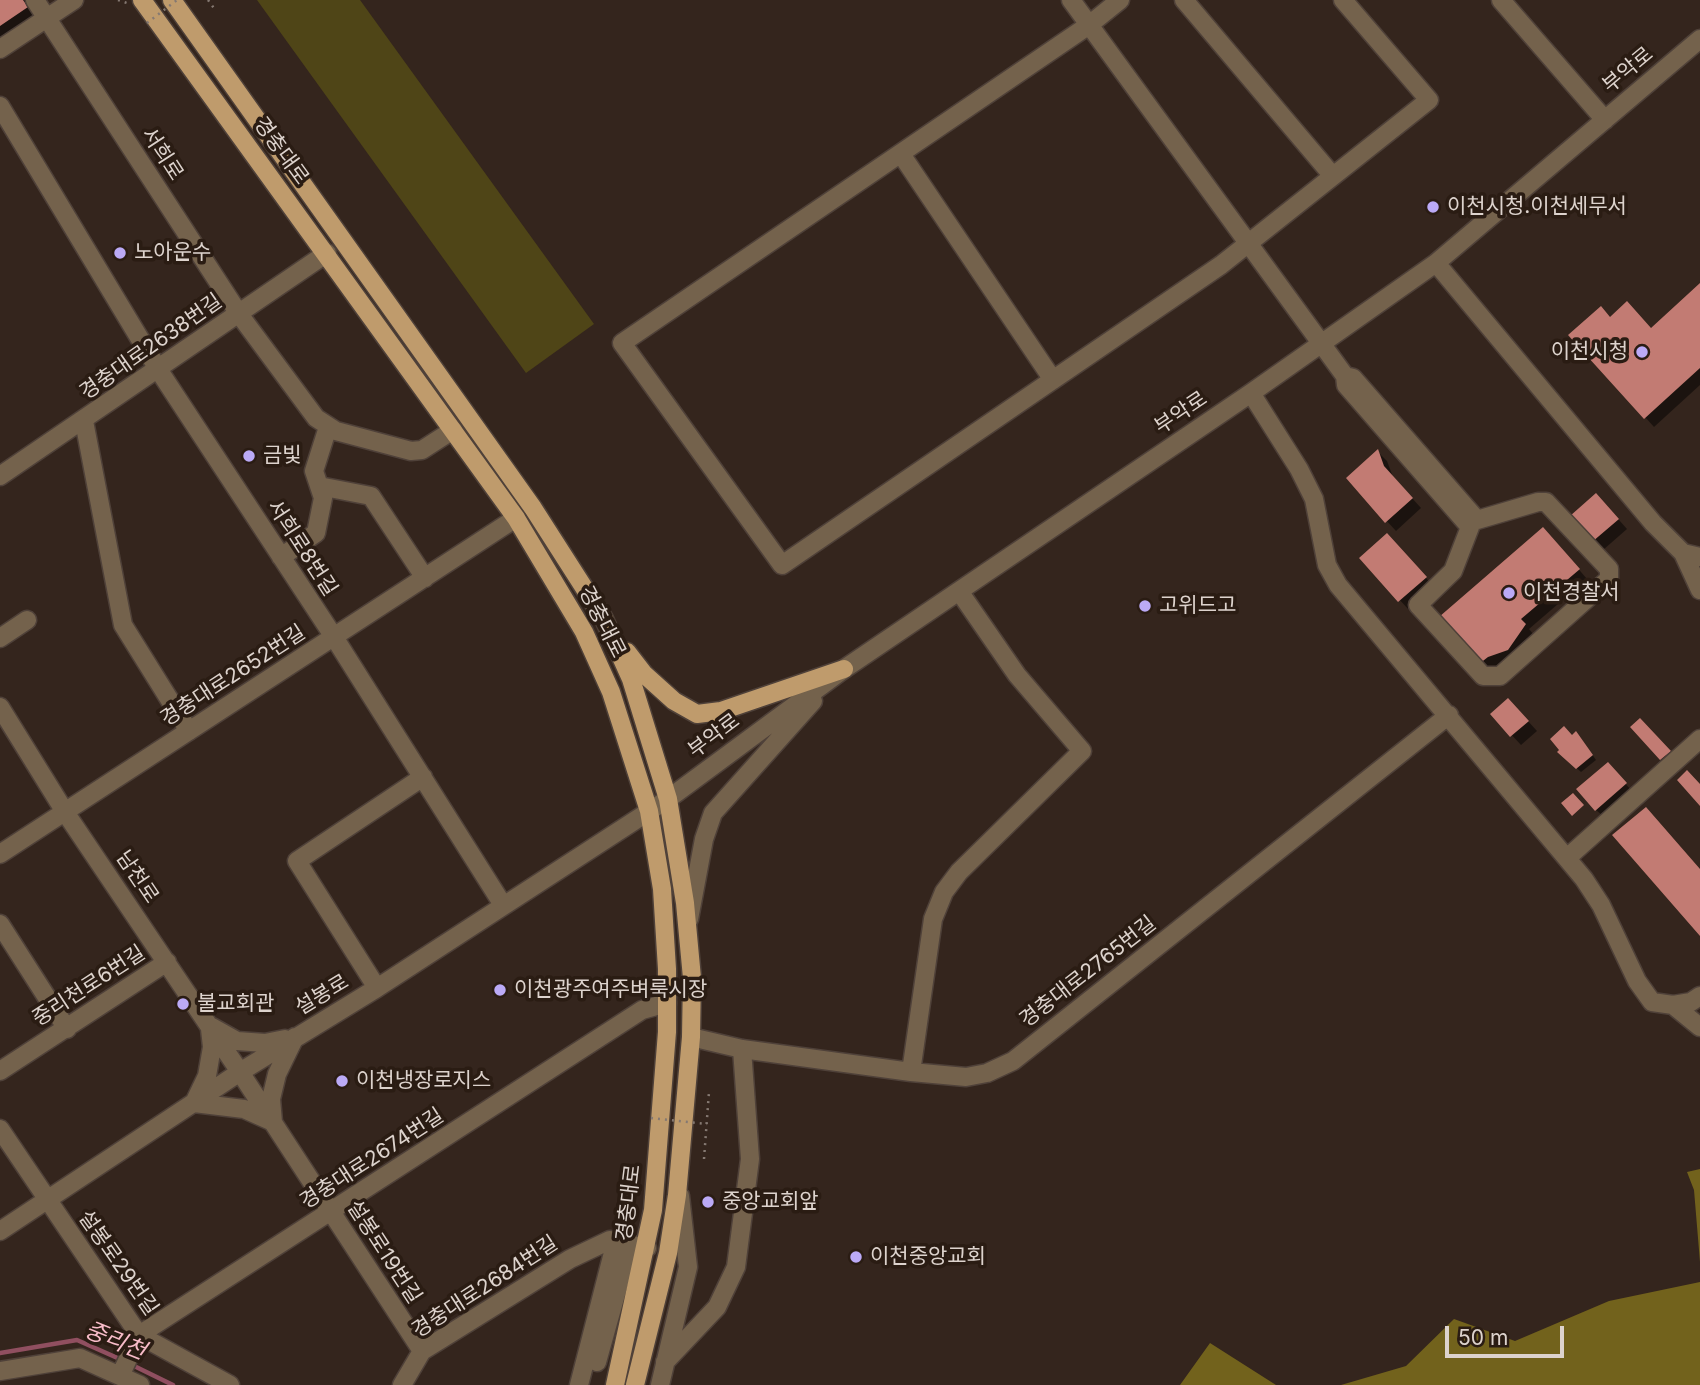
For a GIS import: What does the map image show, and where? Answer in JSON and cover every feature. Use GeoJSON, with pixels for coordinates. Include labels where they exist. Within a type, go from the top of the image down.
{"type":"FeatureCollection","features":[{"type":"Feature","properties":{"kind":"main road","name":"경충대로"},"geometry":{"type":"LineString","coordinates":[[142,0],[327,253],[516,519],[560,589],[611,692],[649,811],[662,889],[667,1003],[657,1170],[631,1244],[615,1385]]}},
{"type":"Feature","properties":{"kind":"main road","name":"경충대로"},"geometry":{"type":"LineString","coordinates":[[174,0],[525,497],[604,619],[631,679],[668,799],[692,978],[691,1037],[678,1181],[668,1254],[635,1385]]}},
{"type":"Feature","properties":{"kind":"main road"},"geometry":{"type":"LineString","coordinates":[[604,619],[644,674],[674,701],[697,714],[721,711],[844,669]]}},
{"type":"Feature","properties":{"kind":"street","name":"서희로"},"geometry":{"type":"LineString","coordinates":[[34,0],[239,314]]}},
{"type":"Feature","properties":{"kind":"street"},"geometry":{"type":"LineString","coordinates":[[0,49],[74,0]]}},
{"type":"Feature","properties":{"kind":"street"},"geometry":{"type":"LineString","coordinates":[[1071,0],[1319,345],[1345,376],[1346,386],[1470,527],[1453,571],[1419,605],[1483,676],[1500,676],[1609,579],[1609,569],[1546,502],[1477,520],[1353,378],[1345,376]]}},
{"type":"Feature","properties":{"kind":"street"},"geometry":{"type":"LineString","coordinates":[[1120,0],[1089,25],[622,343],[782,565],[1221,265],[1429,100],[1343,0]]}},
{"type":"Feature","properties":{"kind":"street"},"geometry":{"type":"LineString","coordinates":[[1184,0],[1332,175]]}},
{"type":"Feature","properties":{"kind":"street"},"geometry":{"type":"LineString","coordinates":[[1501,0],[1605,120]]}},
{"type":"Feature","properties":{"kind":"street","name":"부악로"},"geometry":{"type":"LineString","coordinates":[[668,799],[844,669],[1251,393],[1436,263],[1700,38]]}},
{"type":"Feature","properties":{"kind":"street","name":"서희로8번길"},"geometry":{"type":"LineString","coordinates":[[0,106],[158,369],[334,638],[503,905]]}},
{"type":"Feature","properties":{"kind":"street"},"geometry":{"type":"LineString","coordinates":[[901,153],[1053,380]]}},
{"type":"Feature","properties":{"kind":"street","name":"경충대로2638번길"},"geometry":{"type":"LineString","coordinates":[[0,476],[327,253]]}},
{"type":"Feature","properties":{"kind":"street"},"geometry":{"type":"LineString","coordinates":[[1436,263],[1653,523],[1691,555],[1700,590]]}},
{"type":"Feature","properties":{"kind":"street"},"geometry":{"type":"LineString","coordinates":[[239,314],[316,418],[328,427],[411,451],[422,450],[453,430]]}},
{"type":"Feature","properties":{"kind":"street"},"geometry":{"type":"LineString","coordinates":[[1251,393],[1299,469],[1314,499],[1327,565],[1338,585],[1567,858],[1601,905],[1637,981],[1652,1002],[1673,1005],[1691,1002],[1700,996]]}},
{"type":"Feature","properties":{"kind":"street"},"geometry":{"type":"LineString","coordinates":[[84,421],[123,625],[189,732]]}},
{"type":"Feature","properties":{"kind":"street"},"geometry":{"type":"LineString","coordinates":[[281,557],[316,533],[323,502],[314,471],[328,427]]}},
{"type":"Feature","properties":{"kind":"street"},"geometry":{"type":"LineString","coordinates":[[319,486],[371,496],[425,578]]}},
{"type":"Feature","properties":{"kind":"street","name":"경충대로2652번길"},"geometry":{"type":"LineString","coordinates":[[0,854],[516,519]]}},
{"type":"Feature","properties":{"kind":"street"},"geometry":{"type":"LineString","coordinates":[[911,1072],[933,919],[944,892],[959,872],[1082,751],[1017,675],[958,591]]}},
{"type":"Feature","properties":{"kind":"street"},"geometry":{"type":"LineString","coordinates":[[0,638],[27,620]]}},
{"type":"Feature","properties":{"kind":"street"},"geometry":{"type":"LineString","coordinates":[[687,926],[704,839],[713,813],[844,669]]}},
{"type":"Feature","properties":{"kind":"street","name":"남천로"},"geometry":{"type":"LineString","coordinates":[[0,707],[65,812],[240,1072]]}},
{"type":"Feature","properties":{"kind":"street","name":"경충대로2765번길"},"geometry":{"type":"LineString","coordinates":[[691,1037],[742,1049],[911,1072],[966,1077],[988,1073],[1013,1061],[1449,715]]}},
{"type":"Feature","properties":{"kind":"street"},"geometry":{"type":"LineString","coordinates":[[1567,858],[1700,739]]}},
{"type":"Feature","properties":{"kind":"street"},"geometry":{"type":"LineString","coordinates":[[377,988],[297,861],[423,778]]}},
{"type":"Feature","properties":{"kind":"street","name":"설봉로"},"geometry":{"type":"LineString","coordinates":[[0,1231],[240,1072],[377,988],[668,799]]}},
{"type":"Feature","properties":{"kind":"street"},"geometry":{"type":"LineString","coordinates":[[0,924],[67,1029]]}},
{"type":"Feature","properties":{"kind":"street","name":"중리천로6번길"},"geometry":{"type":"LineString","coordinates":[[0,1071],[167,962]]}},
{"type":"Feature","properties":{"kind":"street","name":"경충대로2674번길"},"geometry":{"type":"LineString","coordinates":[[137,1340],[642,1010],[667,1003]]}},
{"type":"Feature","properties":{"kind":"street"},"geometry":{"type":"LineString","coordinates":[[1673,1005],[1700,1027]]}},
{"type":"Feature","properties":{"kind":"street"},"geometry":{"type":"LineString","coordinates":[[209,1025],[237,1041],[265,1043],[295,1037]]}},
{"type":"Feature","properties":{"kind":"street"},"geometry":{"type":"LineString","coordinates":[[209,1025],[212,1047],[207,1076],[194,1103],[244,1109],[273,1122],[271,1099],[277,1074],[295,1037]]}},
{"type":"Feature","properties":{"kind":"street"},"geometry":{"type":"LineString","coordinates":[[665,1362],[717,1307],[736,1267],[750,1159],[742,1049]]}},
{"type":"Feature","properties":{"kind":"street","name":"설봉로19번길"},"geometry":{"type":"LineString","coordinates":[[240,1072],[422,1351]]}},
{"type":"Feature","properties":{"kind":"street","name":"설봉로29번길"},"geometry":{"type":"LineString","coordinates":[[0,1129],[137,1340],[230,1385]]}},
{"type":"Feature","properties":{"kind":"street"},"geometry":{"type":"LineString","coordinates":[[660,1385],[688,1267],[678,1181]]}},
{"type":"Feature","properties":{"kind":"street","name":"경충대로2684번길"},"geometry":{"type":"LineString","coordinates":[[402,1385],[422,1351],[570,1259],[610,1240],[631,1244]]}},
{"type":"Feature","properties":{"kind":"street"},"geometry":{"type":"LineString","coordinates":[[579,1385],[631,1244]]}},
{"type":"Feature","properties":{"kind":"street"},"geometry":{"type":"LineString","coordinates":[[591,1385],[631,1244]]}},
{"type":"Feature","properties":{"kind":"street"},"geometry":{"type":"LineString","coordinates":[[123,1370],[137,1340]]}},
{"type":"Feature","properties":{"kind":"street"},"geometry":{"type":"LineString","coordinates":[[0,1371],[80,1358],[123,1370],[140,1385]]}},
{"type":"Feature","properties":{"kind":"path"},"geometry":{"type":"LineString","coordinates":[[147,23],[174,0]]}},
{"type":"Feature","properties":{"kind":"path"},"geometry":{"type":"LineString","coordinates":[[208,0],[216,11]]}},
{"type":"Feature","properties":{"kind":"path"},"geometry":{"type":"LineString","coordinates":[[704,1159],[709,1092]]}},
{"type":"Feature","properties":{"kind":"path"},"geometry":{"type":"LineString","coordinates":[[651,1118],[707,1124]]}},
{"type":"Feature","properties":{"kind":"shaded area"},"geometry":{"type":"Polygon","coordinates":[[[257,0],[360,0],[594,324],[526,373],[257,0]]]}},
{"type":"Feature","properties":{"kind":"shaded area"},"geometry":{"type":"Polygon","coordinates":[[[1700,1169],[1700,1262],[1694,1190],[1687,1172],[1700,1169]]]}},
{"type":"Feature","properties":{"kind":"shaded area"},"geometry":{"type":"Polygon","coordinates":[[[1700,1282],[1700,1385],[1341,1385],[1406,1366],[1454,1319],[1515,1341],[1609,1301],[1700,1282]]]}},
{"type":"Feature","properties":{"kind":"shaded area"},"geometry":{"type":"Polygon","coordinates":[[[1210,1343],[1276,1385],[1180,1385],[1210,1343]]]}},
{"type":"Feature","properties":{"kind":"building"},"geometry":{"type":"Polygon","coordinates":[[[0,0],[23,0],[28,7],[0,26],[0,0]]]}},
{"type":"Feature","properties":{"kind":"building","name":"이천시청"},"geometry":{"type":"Polygon","coordinates":[[[1700,283],[1700,368],[1644,419],[1568,335],[1601,306],[1610,317],[1627,301],[1651,328],[1700,283]]]}},
{"type":"Feature","properties":{"kind":"building"},"geometry":{"type":"Polygon","coordinates":[[[1378,449],[1384,466],[1413,498],[1385,523],[1346,478],[1378,449]]]}},
{"type":"Feature","properties":{"kind":"building"},"geometry":{"type":"Polygon","coordinates":[[[1596,493],[1619,519],[1592,542],[1570,516],[1596,493]]]}},
{"type":"Feature","properties":{"kind":"building","name":"이천경찰서"},"geometry":{"type":"Polygon","coordinates":[[[1543,527],[1580,569],[1521,619],[1526,624],[1508,650],[1488,657],[1479,664],[1439,617],[1543,527]]]}},
{"type":"Feature","properties":{"kind":"building"},"geometry":{"type":"Polygon","coordinates":[[[1387,533],[1427,577],[1398,602],[1359,558],[1387,533]]]}},
{"type":"Feature","properties":{"kind":"building"},"geometry":{"type":"Polygon","coordinates":[[[1508,698],[1529,721],[1510,737],[1490,714],[1508,698]]]}},
{"type":"Feature","properties":{"kind":"building"},"geometry":{"type":"Polygon","coordinates":[[[1640,718],[1671,751],[1660,760],[1630,727],[1640,718]]]}},
{"type":"Feature","properties":{"kind":"building"},"geometry":{"type":"Polygon","coordinates":[[[1564,726],[1572,735],[1576,731],[1593,755],[1576,769],[1557,752],[1559,750],[1550,739],[1564,726]]]}},
{"type":"Feature","properties":{"kind":"building"},"geometry":{"type":"Polygon","coordinates":[[[1608,762],[1627,783],[1595,811],[1576,789],[1608,762]]]}},
{"type":"Feature","properties":{"kind":"building"},"geometry":{"type":"Polygon","coordinates":[[[1687,770],[1700,784],[1700,806],[1677,780],[1687,770]]]}},
{"type":"Feature","properties":{"kind":"building"},"geometry":{"type":"Polygon","coordinates":[[[1573,793],[1584,805],[1572,816],[1561,803],[1573,793]]]}},
{"type":"Feature","properties":{"kind":"building"},"geometry":{"type":"Polygon","coordinates":[[[1646,807],[1700,869],[1700,936],[1612,835],[1646,807]]]}},
{"type":"Feature","properties":{"kind":"waterway","name":"중리천"},"geometry":{"type":"LineString","coordinates":[[0,1353],[77,1340],[122,1360]]}},
{"type":"Feature","properties":{"kind":"waterway","name":"중리천"},"geometry":{"type":"LineString","coordinates":[[130,1364],[173,1385]]}},
{"type":"Feature","properties":{"kind":"place","name":"이천시청.이천세무서"},"geometry":{"type":"Point","coordinates":[1433,207]}},
{"type":"Feature","properties":{"kind":"place","name":"노아운수"},"geometry":{"type":"Point","coordinates":[120,253]}},
{"type":"Feature","properties":{"kind":"place","name":"이천시청"},"geometry":{"type":"Point","coordinates":[1642,352]}},
{"type":"Feature","properties":{"kind":"place","name":"금빛"},"geometry":{"type":"Point","coordinates":[249,456]}},
{"type":"Feature","properties":{"kind":"place","name":"이천경찰서"},"geometry":{"type":"Point","coordinates":[1509,593]}},
{"type":"Feature","properties":{"kind":"place","name":"고위드고"},"geometry":{"type":"Point","coordinates":[1145,606]}},
{"type":"Feature","properties":{"kind":"place","name":"이천광주여주벼룩시장"},"geometry":{"type":"Point","coordinates":[500,990]}},
{"type":"Feature","properties":{"kind":"place","name":"불교회관"},"geometry":{"type":"Point","coordinates":[183,1004]}},
{"type":"Feature","properties":{"kind":"place","name":"이천냉장로지스"},"geometry":{"type":"Point","coordinates":[342,1081]}},
{"type":"Feature","properties":{"kind":"place","name":"중앙교회앞"},"geometry":{"type":"Point","coordinates":[708,1202]}},
{"type":"Feature","properties":{"kind":"place","name":"이천중앙교회"},"geometry":{"type":"Point","coordinates":[856,1257]}}]}
